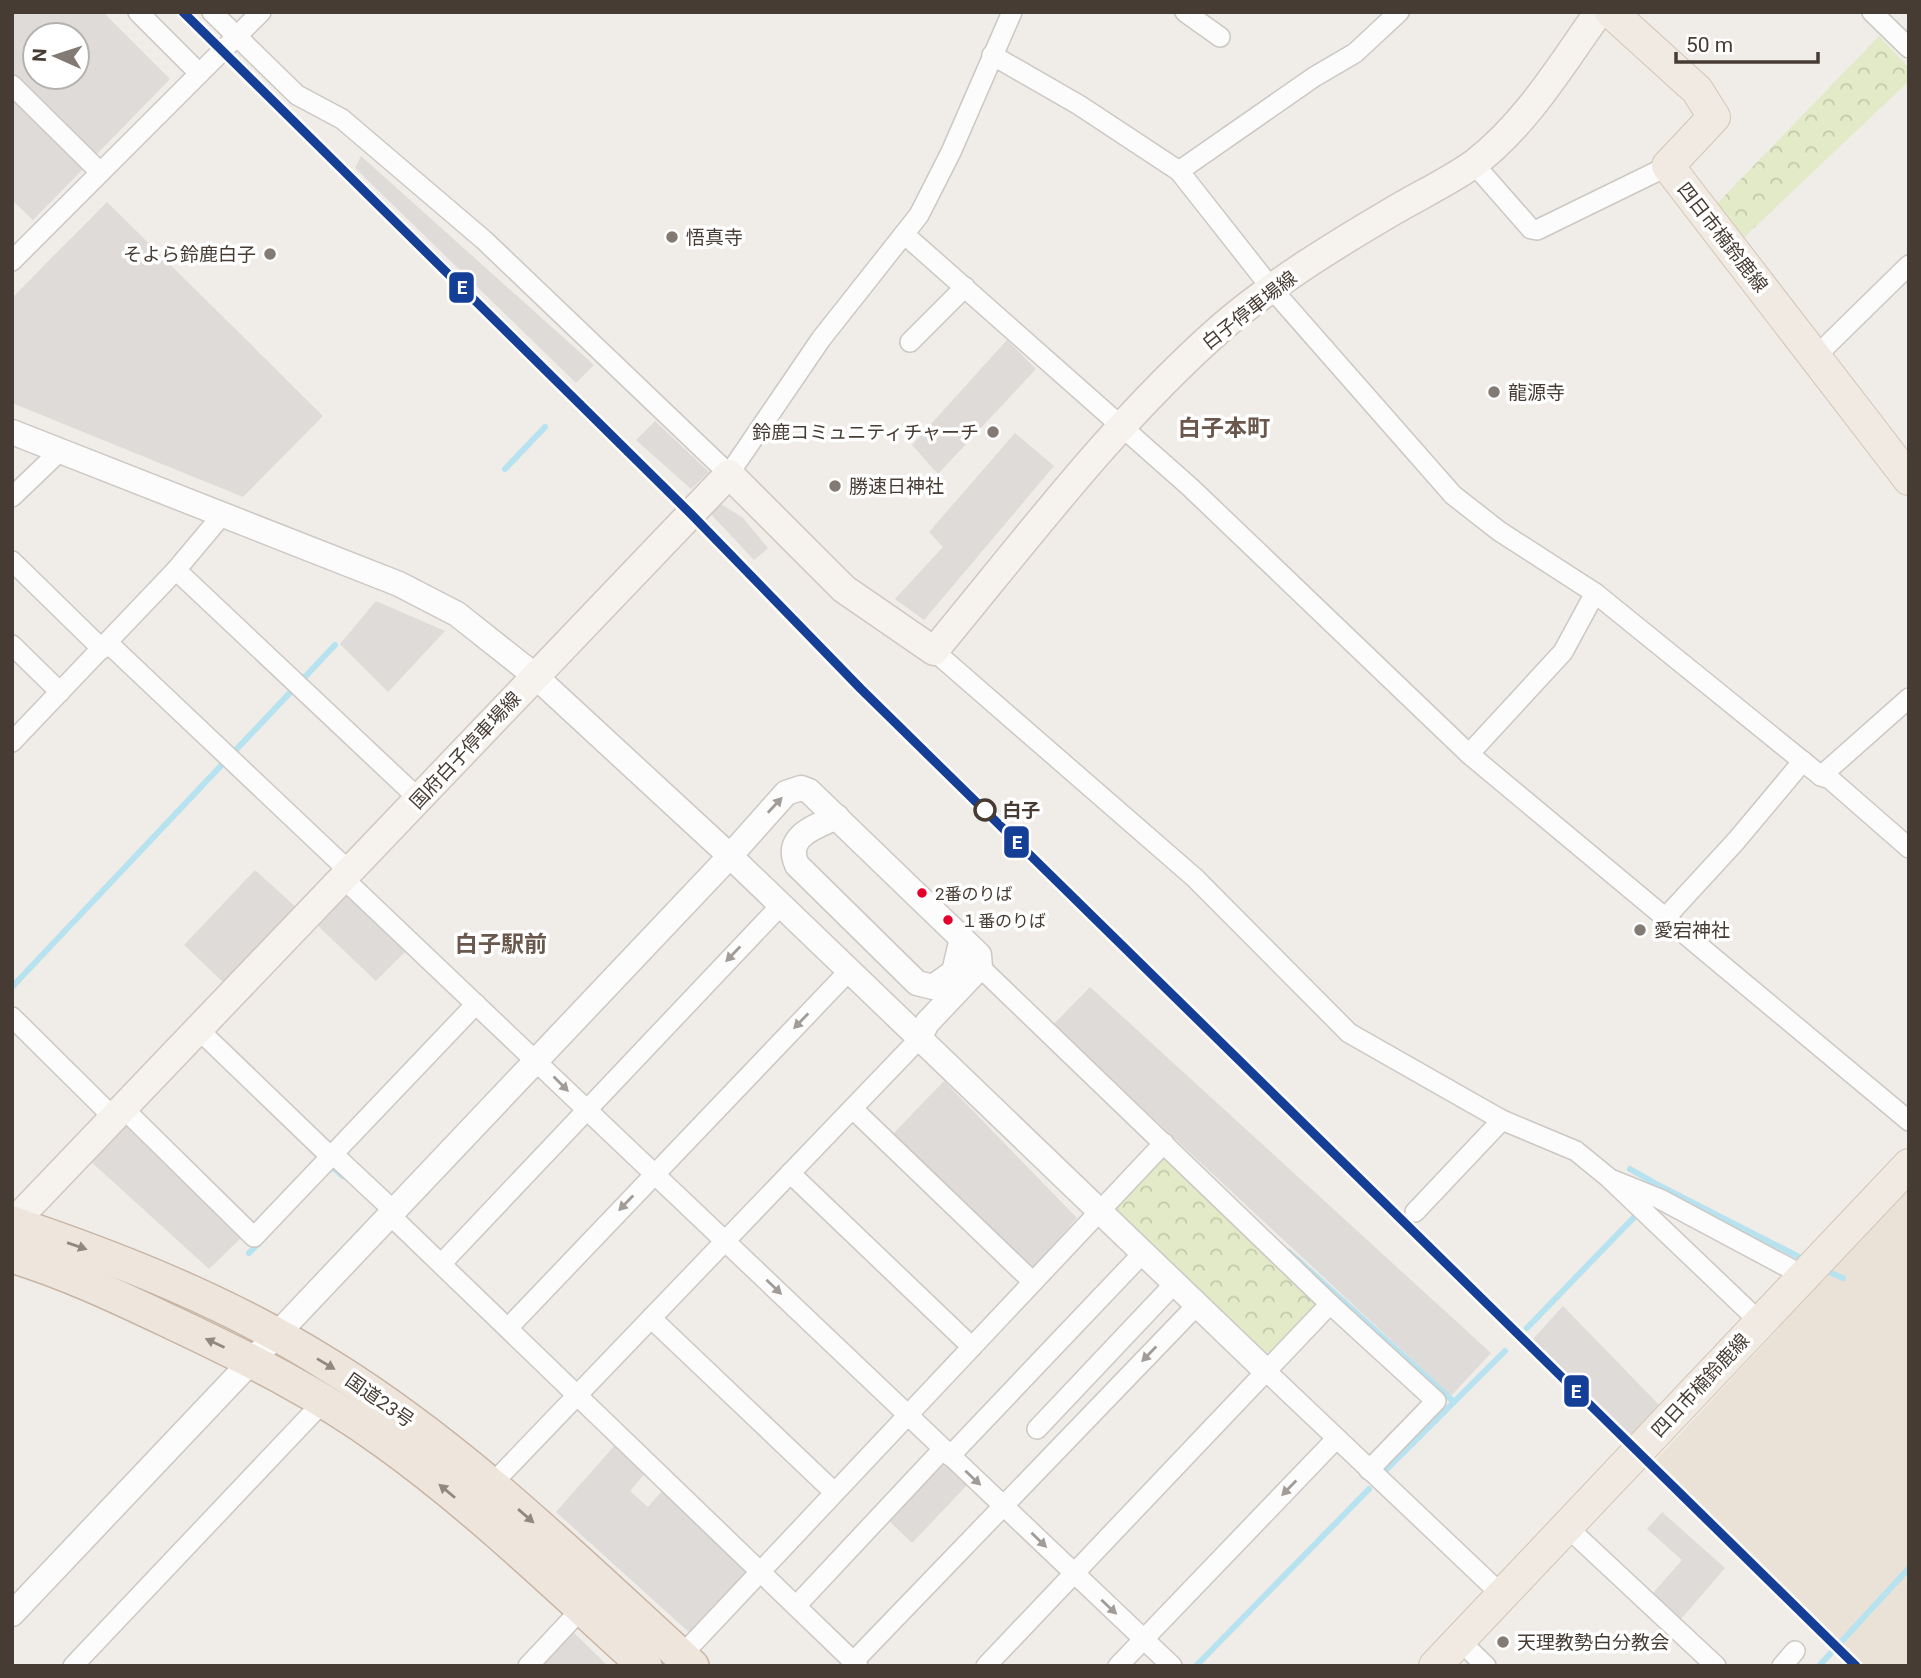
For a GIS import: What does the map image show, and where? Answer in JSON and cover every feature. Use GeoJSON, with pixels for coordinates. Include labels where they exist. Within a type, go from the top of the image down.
{"type":"FeatureCollection","features":[{"type":"Feature","properties":{"kind":"highway","name":"国道23号"},"geometry":{"type":"LineString","coordinates":[[12,1223],[122,1262],[275,1335],[330,1365],[399,1413],[491,1485],[593,1597],[645,1666]]}},
{"type":"Feature","properties":{"kind":"highway","name":"国道23号"},"geometry":{"type":"LineString","coordinates":[[12,1256],[59,1270],[252,1361],[324,1401],[386,1442],[593,1597],[687,1661]]}},
{"type":"Feature","properties":{"kind":"main road","name":"白子停車場線"},"geometry":{"type":"LineString","coordinates":[[934,651],[1121,425],[1224,326],[1272,289],[1474,163],[1520,121],[1599,12]]}},
{"type":"Feature","properties":{"kind":"main road","name":"四日市楠鈴鹿線"},"geometry":{"type":"LineString","coordinates":[[1611,12],[1697,90],[1713,117],[1668,166],[1909,479]]}},
{"type":"Feature","properties":{"kind":"main road"},"geometry":{"type":"LineString","coordinates":[[729,474],[844,589],[934,651]]}},
{"type":"Feature","properties":{"kind":"main road","name":"国府白子停車場線"},"geometry":{"type":"LineString","coordinates":[[12,1223],[420,800],[534,675],[729,474]]}},
{"type":"Feature","properties":{"kind":"main road","name":"四日市楠鈴鹿線"},"geometry":{"type":"LineString","coordinates":[[1434,1666],[1909,1166]]}},
{"type":"Feature","properties":{"kind":"street"},"geometry":{"type":"LineString","coordinates":[[138,12],[198,72]]}},
{"type":"Feature","properties":{"kind":"street"},"geometry":{"type":"LineString","coordinates":[[212,12],[297,95],[342,119],[484,240],[729,474],[821,339],[919,215],[951,152],[1012,12]]}},
{"type":"Feature","properties":{"kind":"street"},"geometry":{"type":"LineString","coordinates":[[12,261],[198,72],[261,12]]}},
{"type":"Feature","properties":{"kind":"street"},"geometry":{"type":"LineString","coordinates":[[1185,12],[1220,37]]}},
{"type":"Feature","properties":{"kind":"street"},"geometry":{"type":"LineString","coordinates":[[1179,171],[1354,53],[1399,12]]}},
{"type":"Feature","properties":{"kind":"street"},"geometry":{"type":"LineString","coordinates":[[1872,12],[1909,48]]}},
{"type":"Feature","properties":{"kind":"street"},"geometry":{"type":"LineString","coordinates":[[992,55],[1079,105],[1179,171],[1272,289],[1453,495],[1499,531],[1595,593],[1821,776],[1830,779],[1909,848]]}},
{"type":"Feature","properties":{"kind":"street"},"geometry":{"type":"LineString","coordinates":[[12,85],[100,172]]}},
{"type":"Feature","properties":{"kind":"street"},"geometry":{"type":"LineString","coordinates":[[1474,163],[1531,229],[1537,230],[1668,166]]}},
{"type":"Feature","properties":{"kind":"street"},"geometry":{"type":"LineString","coordinates":[[904,234],[1121,425],[1469,754],[1667,916],[1909,1121]]}},
{"type":"Feature","properties":{"kind":"street"},"geometry":{"type":"LineString","coordinates":[[1814,358],[1909,265]]}},
{"type":"Feature","properties":{"kind":"street"},"geometry":{"type":"LineString","coordinates":[[910,342],[965,287]]}},
{"type":"Feature","properties":{"kind":"street"},"geometry":{"type":"LineString","coordinates":[[12,432],[439,602],[476,627],[534,675],[730,856],[848,972],[1502,1595]]}},
{"type":"Feature","properties":{"kind":"street"},"geometry":{"type":"LineString","coordinates":[[12,497],[60,451]]}},
{"type":"Feature","properties":{"kind":"street"},"geometry":{"type":"LineString","coordinates":[[12,742],[176,570],[223,514]]}},
{"type":"Feature","properties":{"kind":"street"},"geometry":{"type":"LineString","coordinates":[[12,561],[229,757],[477,1004],[1172,1666]]}},
{"type":"Feature","properties":{"kind":"street"},"geometry":{"type":"LineString","coordinates":[[176,570],[420,800]]}},
{"type":"Feature","properties":{"kind":"street"},"geometry":{"type":"LineString","coordinates":[[1469,754],[1563,652],[1595,593]]}},
{"type":"Feature","properties":{"kind":"street"},"geometry":{"type":"LineString","coordinates":[[12,645],[60,692]]}},
{"type":"Feature","properties":{"kind":"street"},"geometry":{"type":"LineString","coordinates":[[934,651],[1195,878],[1349,1033],[1502,1120],[1576,1151],[1646,1203],[1804,1276]]}},
{"type":"Feature","properties":{"kind":"street"},"geometry":{"type":"LineString","coordinates":[[1821,776],[1909,698]]}},
{"type":"Feature","properties":{"kind":"street"},"geometry":{"type":"LineString","coordinates":[[1667,916],[1736,841],[1803,761]]}},
{"type":"Feature","properties":{"kind":"street"},"geometry":{"type":"LineString","coordinates":[[12,1614],[730,856],[786,793],[793,789],[809,791],[837,817],[979,955],[980,967],[1330,1304],[1436,1401],[1375,1475]]}},
{"type":"Feature","properties":{"kind":"street"},"geometry":{"type":"LineString","coordinates":[[837,817],[807,831],[797,840],[793,855],[797,866],[913,979],[926,986],[941,984],[954,972],[962,938]]}},
{"type":"Feature","properties":{"kind":"street"},"geometry":{"type":"LineString","coordinates":[[442,1263],[781,905]]}},
{"type":"Feature","properties":{"kind":"street"},"geometry":{"type":"LineString","coordinates":[[491,1485],[853,1109],[919,1039],[927,1023],[980,967]]}},
{"type":"Feature","properties":{"kind":"street"},"geometry":{"type":"LineString","coordinates":[[508,1328],[848,972]]}},
{"type":"Feature","properties":{"kind":"street"},"geometry":{"type":"LineString","coordinates":[[12,1017],[254,1237],[477,1004]]}},
{"type":"Feature","properties":{"kind":"street"},"geometry":{"type":"LineString","coordinates":[[199,1030],[392,1213],[855,1664],[1197,1304]]}},
{"type":"Feature","properties":{"kind":"street"},"geometry":{"type":"LineString","coordinates":[[853,1109],[1033,1282]]}},
{"type":"Feature","properties":{"kind":"street"},"geometry":{"type":"LineString","coordinates":[[1415,1212],[1502,1120]]}},
{"type":"Feature","properties":{"kind":"street"},"geometry":{"type":"LineString","coordinates":[[687,1661],[761,1572],[834,1492],[1164,1143]]}},
{"type":"Feature","properties":{"kind":"street"},"geometry":{"type":"LineString","coordinates":[[790,1174],[972,1348]]}},
{"type":"Feature","properties":{"kind":"street"},"geometry":{"type":"LineString","coordinates":[[1646,1203],[1760,1322]]}},
{"type":"Feature","properties":{"kind":"street"},"geometry":{"type":"LineString","coordinates":[[796,1606],[1143,1253]]}},
{"type":"Feature","properties":{"kind":"street"},"geometry":{"type":"LineString","coordinates":[[1037,1429],[1175,1283]]}},
{"type":"Feature","properties":{"kind":"street"},"geometry":{"type":"LineString","coordinates":[[986,1666],[1330,1304]]}},
{"type":"Feature","properties":{"kind":"street"},"geometry":{"type":"LineString","coordinates":[[651,1318],[834,1492]]}},
{"type":"Feature","properties":{"kind":"street"},"geometry":{"type":"LineString","coordinates":[[73,1666],[324,1401]]}},
{"type":"Feature","properties":{"kind":"street"},"geometry":{"type":"LineString","coordinates":[[1118,1666],[1336,1439]]}},
{"type":"Feature","properties":{"kind":"street"},"geometry":{"type":"LineString","coordinates":[[1566,1526],[1716,1666]]}},
{"type":"Feature","properties":{"kind":"street"},"geometry":{"type":"LineString","coordinates":[[528,1666],[593,1597]]}},
{"type":"Feature","properties":{"kind":"street"},"geometry":{"type":"LineString","coordinates":[[1459,1640],[1486,1666]]}},
{"type":"Feature","properties":{"kind":"shaded area"},"geometry":{"type":"Polygon","coordinates":[[[12,12],[103,12],[170,79],[95,156],[31,91],[91,91],[91,21],[21,21],[21,81],[12,72],[12,12]]]}},
{"type":"Feature","properties":{"kind":"shaded area"},"geometry":{"type":"Polygon","coordinates":[[[12,95],[85,167],[33,220],[12,200],[12,95]]]}},
{"type":"Feature","properties":{"kind":"shaded area"},"geometry":{"type":"Polygon","coordinates":[[[361,156],[594,365],[576,383],[355,168],[361,156]]]}},
{"type":"Feature","properties":{"kind":"shaded area"},"geometry":{"type":"Polygon","coordinates":[[[107,202],[323,416],[243,497],[12,403],[12,298],[107,202]]]}},
{"type":"Feature","properties":{"kind":"shaded area"},"geometry":{"type":"Polygon","coordinates":[[[1007,340],[1036,369],[938,474],[912,445],[1007,340]]]}},
{"type":"Feature","properties":{"kind":"shaded area"},"geometry":{"type":"Polygon","coordinates":[[[655,421],[709,472],[691,489],[636,440],[655,421]]]}},
{"type":"Feature","properties":{"kind":"shaded area"},"geometry":{"type":"Polygon","coordinates":[[[1015,433],[1054,466],[924,620],[895,599],[943,547],[929,532],[1015,433]]]}},
{"type":"Feature","properties":{"kind":"shaded area"},"geometry":{"type":"Polygon","coordinates":[[[721,504],[743,518],[768,548],[754,560],[708,511],[721,504]]]}},
{"type":"Feature","properties":{"kind":"shaded area"},"geometry":{"type":"Polygon","coordinates":[[[376,601],[445,631],[388,692],[340,644],[376,601]]]}},
{"type":"Feature","properties":{"kind":"shaded area"},"geometry":{"type":"Polygon","coordinates":[[[255,870],[298,909],[226,985],[184,945],[255,870]]]}},
{"type":"Feature","properties":{"kind":"shaded area"},"geometry":{"type":"Polygon","coordinates":[[[346,892],[407,950],[376,981],[316,924],[346,892]]]}},
{"type":"Feature","properties":{"kind":"shaded area"},"geometry":{"type":"Polygon","coordinates":[[[1090,987],[1491,1353],[1451,1396],[1053,1025],[1090,987]]]}},
{"type":"Feature","properties":{"kind":"shaded area"},"geometry":{"type":"Polygon","coordinates":[[[944,1081],[1077,1218],[1030,1272],[890,1137],[944,1081]]]}},
{"type":"Feature","properties":{"kind":"shaded area"},"geometry":{"type":"Polygon","coordinates":[[[126,1120],[242,1237],[209,1269],[87,1158],[126,1120]]]}},
{"type":"Feature","properties":{"kind":"shaded area"},"geometry":{"type":"Polygon","coordinates":[[[1909,1188],[1909,1666],[1862,1666],[1655,1461],[1909,1188]]]}},
{"type":"Feature","properties":{"kind":"shaded area"},"geometry":{"type":"Polygon","coordinates":[[[1563,1306],[1662,1408],[1635,1437],[1626,1434],[1533,1339],[1563,1306]]]}},
{"type":"Feature","properties":{"kind":"shaded area"},"geometry":{"type":"Polygon","coordinates":[[[616,1444],[645,1473],[630,1491],[648,1507],[662,1491],[744,1568],[744,1579],[691,1634],[556,1512],[616,1444]]]}},
{"type":"Feature","properties":{"kind":"shaded area"},"geometry":{"type":"Polygon","coordinates":[[[941,1455],[969,1483],[912,1543],[883,1515],[941,1455]]]}},
{"type":"Feature","properties":{"kind":"shaded area"},"geometry":{"type":"Polygon","coordinates":[[[1662,1512],[1725,1568],[1674,1627],[1647,1600],[1682,1560],[1647,1529],[1662,1512]]]}},
{"type":"Feature","properties":{"kind":"shaded area"},"geometry":{"type":"Polygon","coordinates":[[[571,1630],[608,1666],[537,1666],[571,1630]]]}},
{"type":"Feature","properties":{"kind":"green space"},"geometry":{"type":"Polygon","coordinates":[[[1879,36],[1909,68],[1909,81],[1740,241],[1711,210],[1879,36]]]}},
{"type":"Feature","properties":{"kind":"green space"},"geometry":{"type":"Polygon","coordinates":[[[1159,1155],[1169,1156],[1318,1304],[1274,1351],[1263,1353],[1116,1211],[1116,1199],[1159,1155]]]}},
{"type":"Feature","properties":{"kind":"waterway"},"geometry":{"type":"LineString","coordinates":[[505,469],[545,427]]}},
{"type":"Feature","properties":{"kind":"waterway"},"geometry":{"type":"LineString","coordinates":[[12,987],[335,645]]}},
{"type":"Feature","properties":{"kind":"waterway"},"geometry":{"type":"LineString","coordinates":[[328,1171],[332,1167],[343,1176]]}},
{"type":"Feature","properties":{"kind":"waterway"},"geometry":{"type":"LineString","coordinates":[[1630,1169],[1660,1186]]}},
{"type":"Feature","properties":{"kind":"waterway"},"geometry":{"type":"LineString","coordinates":[[1653,1194],[1660,1186],[1803,1259]]}},
{"type":"Feature","properties":{"kind":"waterway"},"geometry":{"type":"LineString","coordinates":[[1527,1328],[1640,1211]]}},
{"type":"Feature","properties":{"kind":"waterway"},"geometry":{"type":"LineString","coordinates":[[249,1253],[260,1242]]}},
{"type":"Feature","properties":{"kind":"waterway"},"geometry":{"type":"LineString","coordinates":[[1289,1252],[1454,1402]]}},
{"type":"Feature","properties":{"kind":"waterway"},"geometry":{"type":"LineString","coordinates":[[1824,1270],[1843,1278]]}},
{"type":"Feature","properties":{"kind":"waterway"},"geometry":{"type":"LineString","coordinates":[[1385,1471],[1505,1351]]}},
{"type":"Feature","properties":{"kind":"waterway"},"geometry":{"type":"LineString","coordinates":[[1196,1666],[1369,1489]]}},
{"type":"Feature","properties":{"kind":"waterway"},"geometry":{"type":"LineString","coordinates":[[1819,1666],[1909,1568]]}},
{"type":"Feature","properties":{"kind":"transit line","name":"E"},"geometry":{"type":"LineString","coordinates":[[183,12],[691,514],[861,689],[1856,1666]]}},
{"type":"Feature","properties":{"kind":"place","name":"悟真寺"},"geometry":{"type":"Point","coordinates":[672,237]}},
{"type":"Feature","properties":{"kind":"place","name":"そよら鈴鹿白子"},"geometry":{"type":"Point","coordinates":[270,254]}},
{"type":"Feature","properties":{"kind":"place","name":"龍源寺"},"geometry":{"type":"Point","coordinates":[1494,392]}},
{"type":"Feature","properties":{"kind":"place","name":"鈴鹿コミュニティチャーチ"},"geometry":{"type":"Point","coordinates":[993,432]}},
{"type":"Feature","properties":{"kind":"place","name":"勝速日神社"},"geometry":{"type":"Point","coordinates":[835,486]}},
{"type":"Feature","properties":{"kind":"place","name":"白子"},"geometry":{"type":"Point","coordinates":[985,810]}},
{"type":"Feature","properties":{"kind":"place","name":"2番のりば"},"geometry":{"type":"Point","coordinates":[922,893]}},
{"type":"Feature","properties":{"kind":"place","name":"１番のりば"},"geometry":{"type":"Point","coordinates":[948,920]}},
{"type":"Feature","properties":{"kind":"place","name":"愛宕神社"},"geometry":{"type":"Point","coordinates":[1640,930]}},
{"type":"Feature","properties":{"kind":"place","name":"天理教勢白分教会"},"geometry":{"type":"Point","coordinates":[1503,1642]}},
{"type":"Feature","properties":{"kind":"district","name":"白子本町"},"geometry":{"type":"Point","coordinates":[1224,428]}},
{"type":"Feature","properties":{"kind":"district","name":"白子駅前"},"geometry":{"type":"Point","coordinates":[501,944]}}]}
